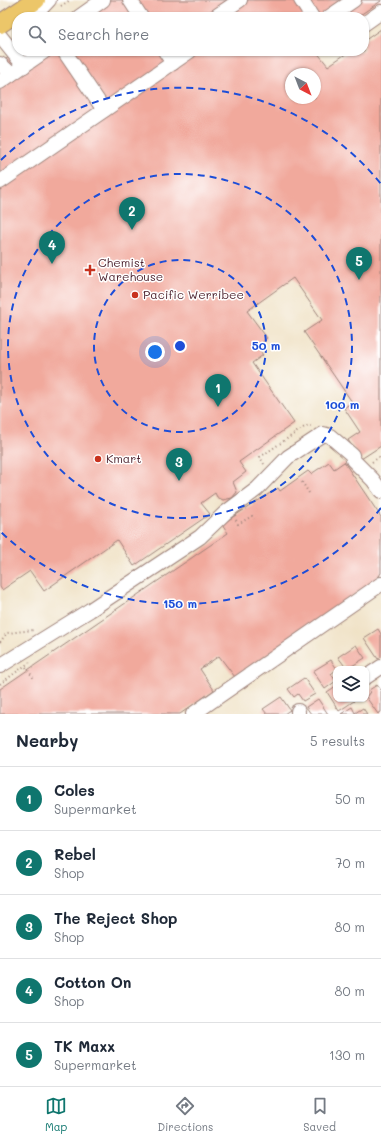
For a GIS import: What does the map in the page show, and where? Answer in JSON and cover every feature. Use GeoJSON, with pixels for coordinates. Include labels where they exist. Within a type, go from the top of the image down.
{"type":"FeatureCollection","features":[{"type":"Feature","properties":{"kind":"main road"},"geometry":{"type":"LineString","coordinates":[[18,12],[36,0]]}},
{"type":"Feature","properties":{"kind":"main road"},"geometry":{"type":"LineString","coordinates":[[0,24],[12,16]]}},
{"type":"Feature","properties":{"kind":"street"},"geometry":{"type":"LineString","coordinates":[[38,12],[49,0]]}},
{"type":"Feature","properties":{"kind":"street"},"geometry":{"type":"LineString","coordinates":[[86,12],[103,0]]}},
{"type":"Feature","properties":{"kind":"street"},"geometry":{"type":"LineString","coordinates":[[130,0],[138,12]]}},
{"type":"Feature","properties":{"kind":"street"},"geometry":{"type":"LineString","coordinates":[[222,12],[240,0]]}},
{"type":"Feature","properties":{"kind":"street"},"geometry":{"type":"LineString","coordinates":[[301,0],[309,12]]}},
{"type":"Feature","properties":{"kind":"street"},"geometry":{"type":"LineString","coordinates":[[336,12],[354,0]]}},
{"type":"Feature","properties":{"kind":"street"},"geometry":{"type":"LineString","coordinates":[[369,20],[381,12]]}},
{"type":"Feature","properties":{"kind":"street"},"geometry":{"type":"LineString","coordinates":[[0,36],[12,45]]}},
{"type":"Feature","properties":{"kind":"street"},"geometry":{"type":"LineString","coordinates":[[19,56],[24,66]]}},
{"type":"Feature","properties":{"kind":"street"},"geometry":{"type":"LineString","coordinates":[[0,64],[6,78],[38,56]]}},
{"type":"Feature","properties":{"kind":"street"},"geometry":{"type":"LineString","coordinates":[[67,56],[104,110]]}},
{"type":"Feature","properties":{"kind":"street"},"geometry":{"type":"LineString","coordinates":[[168,56],[173,63]]}},
{"type":"Feature","properties":{"kind":"street"},"geometry":{"type":"LineString","coordinates":[[0,182],[183,56]]}},
{"type":"Feature","properties":{"kind":"street"},"geometry":{"type":"LineString","coordinates":[[0,658],[41,633],[90,610],[200,537],[225,513],[257,489],[288,457],[323,434],[330,436],[352,455],[353,460],[378,478],[381,492]]}},
{"type":"Feature","properties":{"kind":"street"},"geometry":{"type":"LineString","coordinates":[[193,714],[381,584]]}},
{"type":"Feature","properties":{"kind":"street"},"geometry":{"type":"LineString","coordinates":[[0,666],[41,633]]}},
{"type":"Feature","properties":{"kind":"street"},"geometry":{"type":"LineString","coordinates":[[369,675],[381,667]]}},
{"type":"Feature","properties":{"kind":"path"},"geometry":{"type":"LineString","coordinates":[[262,468],[264,463],[260,457],[306,426]]}},
{"type":"Feature","properties":{"kind":"path"},"geometry":{"type":"LineString","coordinates":[[302,482],[309,493]]}},
{"type":"Feature","properties":{"kind":"path"},"geometry":{"type":"LineString","coordinates":[[0,642],[7,633],[41,633]]}},
{"type":"Feature","properties":{"kind":"path"},"geometry":{"type":"LineString","coordinates":[[0,684],[26,667],[34,680]]}},
{"type":"Feature","properties":{"kind":"building"},"geometry":{"type":"Polygon","coordinates":[[[93,0],[381,0],[364,12],[75,12],[93,0]]]}},
{"type":"Feature","properties":{"kind":"building","name":"Pacific Werribee"},"geometry":{"type":"Polygon","coordinates":[[[381,29],[381,446],[361,459],[348,440],[360,432],[344,408],[352,402],[304,332],[322,320],[293,278],[247,311],[267,338],[257,347],[263,355],[252,363],[294,423],[239,462],[246,472],[233,482],[237,492],[232,498],[223,500],[217,497],[215,493],[201,503],[210,514],[134,566],[117,540],[44,591],[30,571],[2,590],[0,587],[0,63],[12,55],[320,56],[328,66],[343,56],[369,56],[369,37],[381,29]]]}},
{"type":"Feature","properties":{"kind":"building"},"geometry":{"type":"Polygon","coordinates":[[[329,462],[334,469],[344,462],[381,517],[381,573],[377,579],[235,677],[219,656],[200,669],[214,690],[180,714],[0,714],[0,689],[228,533],[222,524],[278,488],[280,491],[308,471],[311,474],[329,462]]]}},
{"type":"Feature","properties":{"kind":"building"},"geometry":{"type":"Polygon","coordinates":[[[378,629],[381,634],[381,657],[378,659],[364,638],[378,629]]]}},
{"type":"Feature","properties":{"kind":"building"},"geometry":{"type":"Polygon","coordinates":[[[356,645],[365,658],[352,666],[345,666],[338,657],[356,645]]]}},
{"type":"Feature","properties":{"kind":"building"},"geometry":{"type":"Polygon","coordinates":[[[331,660],[335,666],[333,666],[333,672],[331,674],[333,677],[333,683],[325,689],[313,671],[331,660]]]}},
{"type":"Feature","properties":{"kind":"building"},"geometry":{"type":"Polygon","coordinates":[[[304,678],[315,694],[303,701],[298,694],[294,697],[288,689],[304,678]]]}},
{"type":"Feature","properties":{"kind":"building"},"geometry":{"type":"Polygon","coordinates":[[[377,685],[381,690],[381,712],[378,714],[369,701],[369,690],[377,685]]]}},
{"type":"Feature","properties":{"kind":"building"},"geometry":{"type":"Polygon","coordinates":[[[333,688],[333,702],[327,692],[333,688]]]}},
{"type":"Feature","properties":{"kind":"building"},"geometry":{"type":"Polygon","coordinates":[[[281,697],[290,710],[284,714],[267,714],[263,709],[281,697]]]}},
{"type":"Feature","properties":{"kind":"building"},"geometry":{"type":"Polygon","coordinates":[[[318,699],[328,714],[311,714],[306,707],[318,699]]]}},
{"type":"Feature","properties":{"kind":"building"},"geometry":{"type":"Polygon","coordinates":[[[333,702],[352,702],[339,711],[333,702]]]}},
{"type":"Feature","properties":{"kind":"building"},"geometry":{"type":"Polygon","coordinates":[[[352,707],[355,713],[363,708],[367,714],[341,714],[352,707]]]}},
{"type":"Feature","properties":{"kind":"place","name":"Rebel"},"geometry":{"type":"Point","coordinates":[132,230]}},
{"type":"Feature","properties":{"kind":"place","name":"Cotton On"},"geometry":{"type":"Point","coordinates":[52,264]}},
{"type":"Feature","properties":{"kind":"place","name":"Chemist Warehouse"},"geometry":{"type":"Point","coordinates":[90,270]}},
{"type":"Feature","properties":{"kind":"place","name":"TK Maxx"},"geometry":{"type":"Point","coordinates":[359,280]}},
{"type":"Feature","properties":{"kind":"place","name":"Pacific Werribee"},"geometry":{"type":"Point","coordinates":[135,295]}},
{"type":"Feature","properties":{"kind":"place","name":"Coles"},"geometry":{"type":"Point","coordinates":[218,407]}},
{"type":"Feature","properties":{"kind":"place","name":"Kmart"},"geometry":{"type":"Point","coordinates":[98,459]}},
{"type":"Feature","properties":{"kind":"place","name":"The Reject Shop"},"geometry":{"type":"Point","coordinates":[179,481]}}]}
